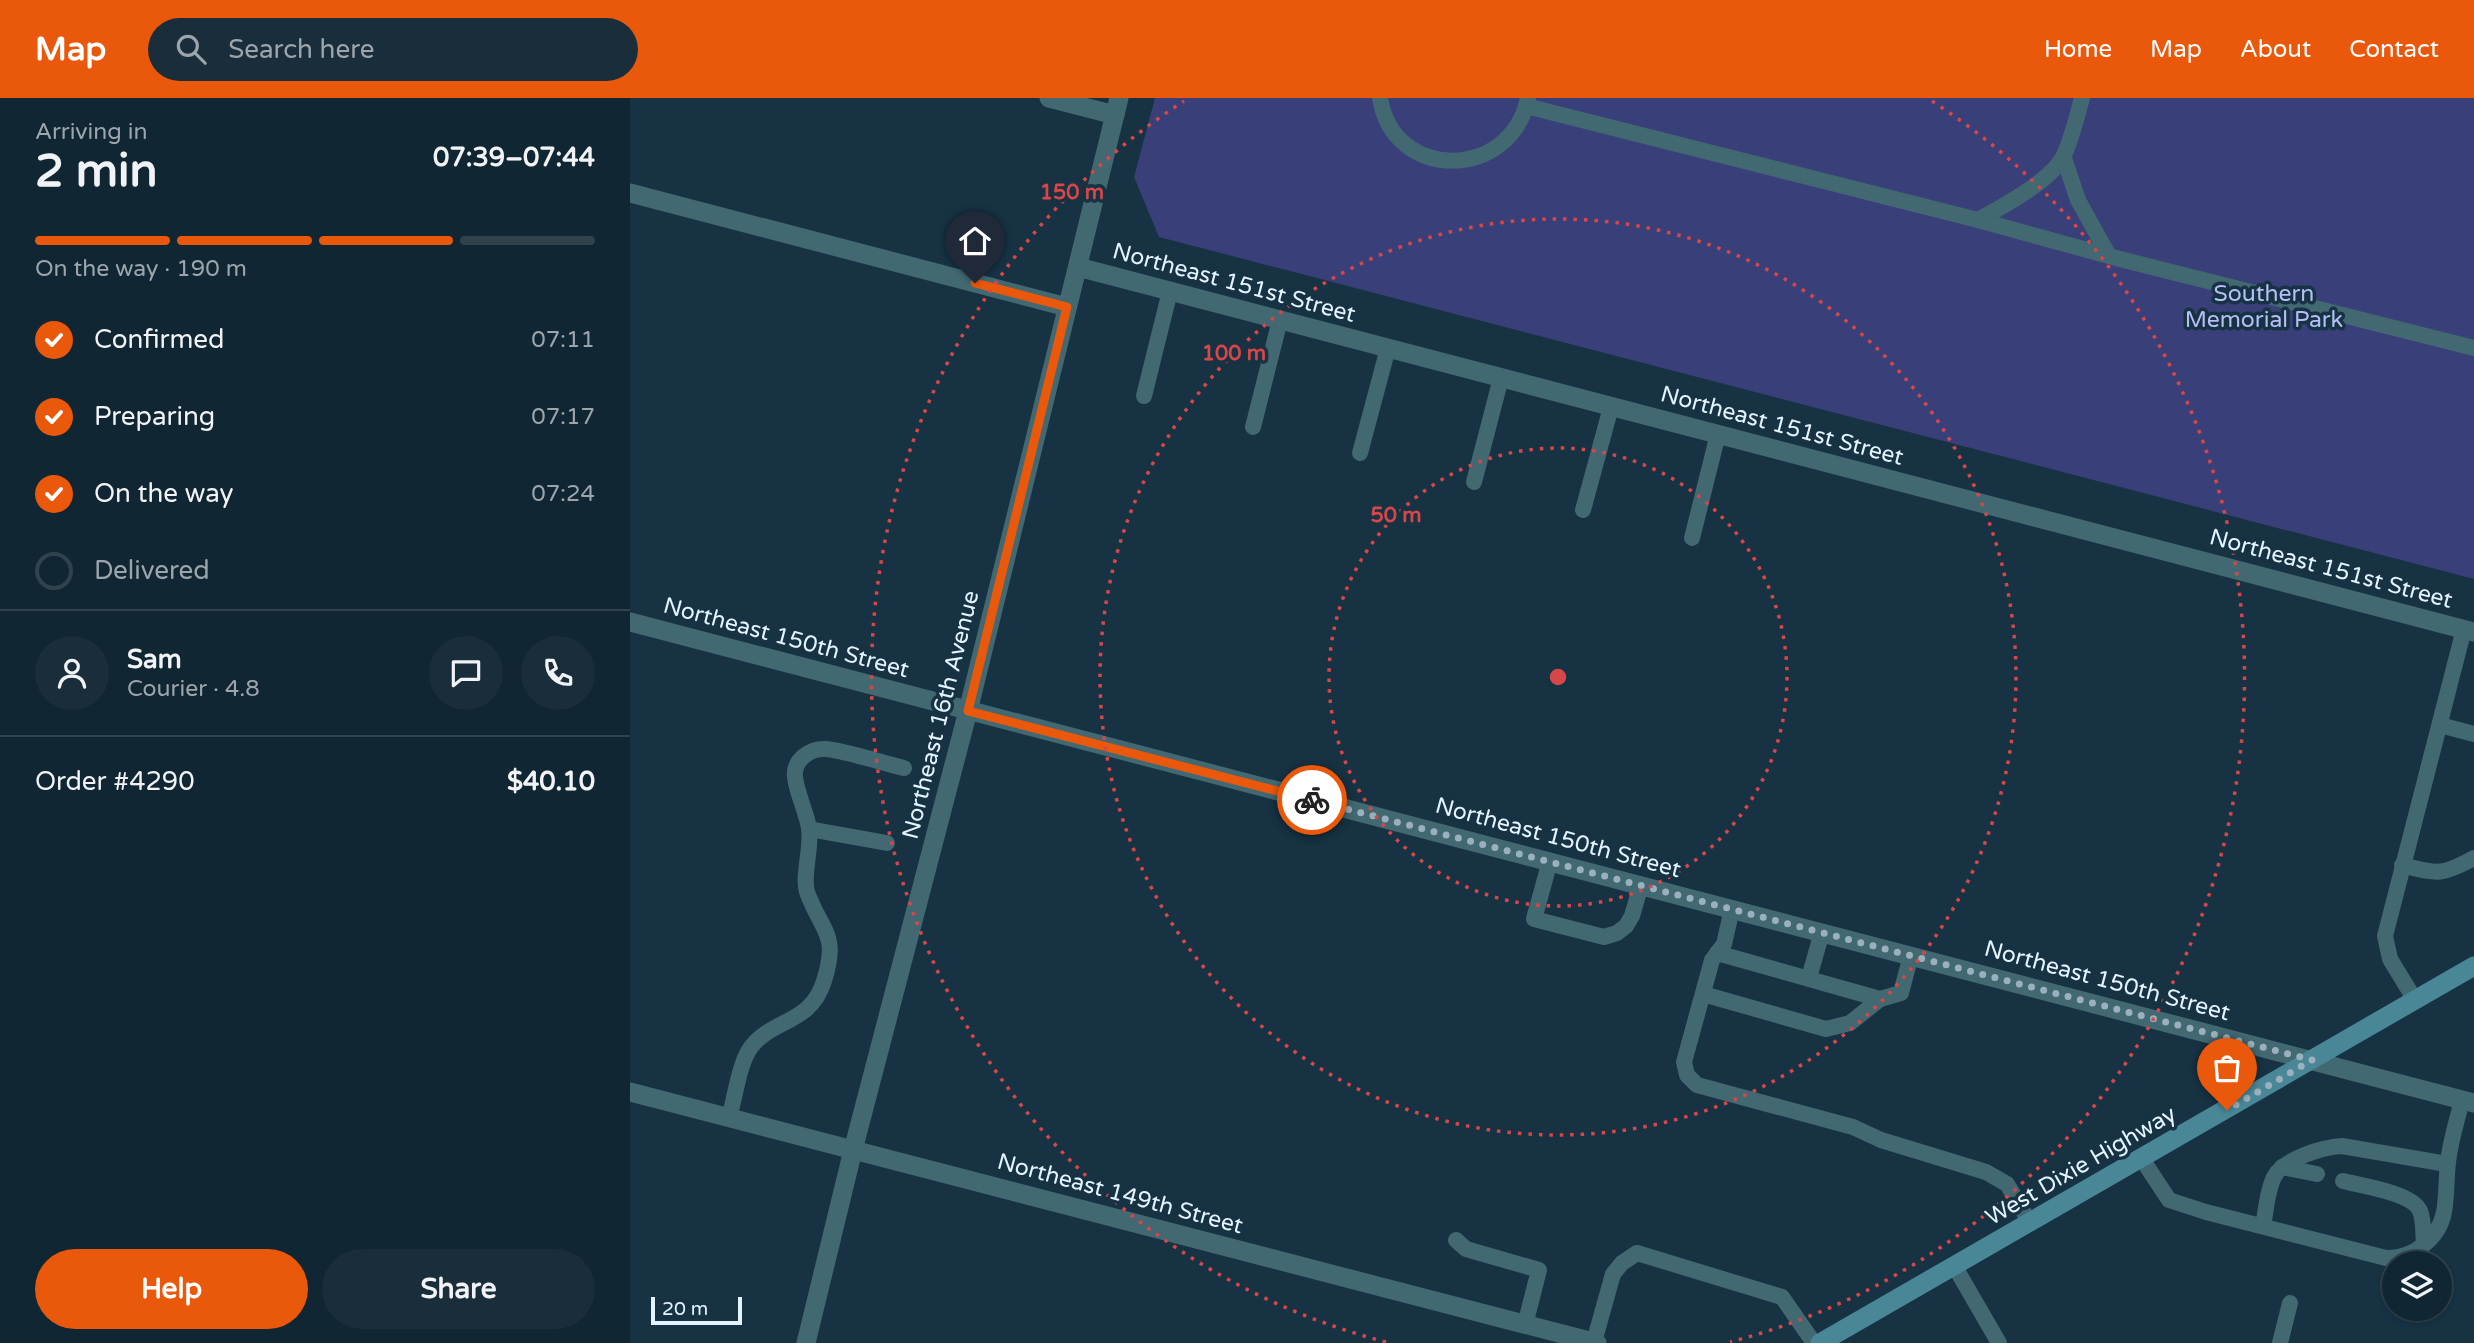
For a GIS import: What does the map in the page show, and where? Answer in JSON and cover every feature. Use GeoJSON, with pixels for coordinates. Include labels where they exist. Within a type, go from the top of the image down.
{"type":"FeatureCollection","features":[{"type":"Feature","properties":{"kind":"main road","name":"West Dixie Highway"},"geometry":{"type":"LineString","coordinates":[[1821,1343],[2474,966]]}},
{"type":"Feature","properties":{"kind":"street"},"geometry":{"type":"LineString","coordinates":[[1049,98],[1117,107]]}},
{"type":"Feature","properties":{"kind":"street","name":"Northeast 16th Avenue"},"geometry":{"type":"LineString","coordinates":[[806,1343],[853,1150],[968,711],[1117,107]]}},
{"type":"Feature","properties":{"kind":"street"},"geometry":{"type":"LineString","coordinates":[[630,193],[1067,307]]}},
{"type":"Feature","properties":{"kind":"street","name":"Northeast 151st Street"},"geometry":{"type":"LineString","coordinates":[[1078,267],[2469,630]]}},
{"type":"Feature","properties":{"kind":"street","name":"Northeast 150th Street"},"geometry":{"type":"LineString","coordinates":[[630,622],[2468,1102]]}},
{"type":"Feature","properties":{"kind":"street","name":"Northeast 149th Street"},"geometry":{"type":"LineString","coordinates":[[630,1092],[1595,1343]]}},
{"type":"Feature","properties":{"kind":"lane"},"geometry":{"type":"LineString","coordinates":[[1380,98],[1382,110],[1393,132],[1411,149],[1434,159],[1458,162],[1482,156],[1504,143],[1519,124],[1527,102],[2109,256],[2474,348]]}},
{"type":"Feature","properties":{"kind":"lane"},"geometry":{"type":"LineString","coordinates":[[1978,220],[2037,183],[2064,158],[2082,98]]}},
{"type":"Feature","properties":{"kind":"lane"},"geometry":{"type":"LineString","coordinates":[[2064,158],[2078,200],[2109,256]]}},
{"type":"Feature","properties":{"kind":"lane"},"geometry":{"type":"LineString","coordinates":[[1144,396],[1170,292]]}},
{"type":"Feature","properties":{"kind":"lane"},"geometry":{"type":"LineString","coordinates":[[1253,427],[1280,320]]}},
{"type":"Feature","properties":{"kind":"lane"},"geometry":{"type":"LineString","coordinates":[[1360,453],[1388,348]]}},
{"type":"Feature","properties":{"kind":"lane"},"geometry":{"type":"LineString","coordinates":[[1474,482],[1501,378]]}},
{"type":"Feature","properties":{"kind":"lane"},"geometry":{"type":"LineString","coordinates":[[1583,510],[1611,407]]}},
{"type":"Feature","properties":{"kind":"lane"},"geometry":{"type":"LineString","coordinates":[[1692,538],[1718,434]]}},
{"type":"Feature","properties":{"kind":"lane"},"geometry":{"type":"LineString","coordinates":[[2414,1000],[2390,959],[2385,936],[2440,725],[2469,630]]}},
{"type":"Feature","properties":{"kind":"lane"},"geometry":{"type":"LineString","coordinates":[[2440,725],[2474,734]]}},
{"type":"Feature","properties":{"kind":"lane"},"geometry":{"type":"LineString","coordinates":[[729,1118],[746,1057],[752,1046],[810,1008],[824,983],[830,957],[831,941],[806,889],[809,829],[795,777],[796,766],[802,757],[811,751],[826,749],[904,768]]}},
{"type":"Feature","properties":{"kind":"lane"},"geometry":{"type":"LineString","coordinates":[[809,829],[887,843]]}},
{"type":"Feature","properties":{"kind":"lane"},"geometry":{"type":"LineString","coordinates":[[2402,865],[2435,874],[2448,872],[2474,858]]}},
{"type":"Feature","properties":{"kind":"lane"},"geometry":{"type":"LineString","coordinates":[[1549,861],[1534,919],[1604,937],[1617,933],[1626,926],[1632,916],[1641,885]]}},
{"type":"Feature","properties":{"kind":"lane"},"geometry":{"type":"LineString","coordinates":[[1732,909],[1724,944],[1712,960],[1684,1062],[1687,1075],[1697,1085],[1853,1127],[1881,1140],[1986,1172],[2007,1184],[2030,1223]]}},
{"type":"Feature","properties":{"kind":"lane"},"geometry":{"type":"LineString","coordinates":[[1809,978],[1822,932]]}},
{"type":"Feature","properties":{"kind":"lane"},"geometry":{"type":"LineString","coordinates":[[1717,953],[1880,999]]}},
{"type":"Feature","properties":{"kind":"lane"},"geometry":{"type":"LineString","coordinates":[[1703,994],[1826,1029],[1850,1023],[1880,999],[1900,993],[1911,955]]}},
{"type":"Feature","properties":{"kind":"lane"},"geometry":{"type":"LineString","coordinates":[[2142,1159],[2169,1200],[2385,1258],[2396,1258],[2410,1254],[2437,1230],[2444,1214],[2447,1164],[2468,1102]]}},
{"type":"Feature","properties":{"kind":"lane"},"geometry":{"type":"LineString","coordinates":[[2263,1226],[2274,1177],[2282,1167],[2310,1153],[2342,1146],[2447,1164]]}},
{"type":"Feature","properties":{"kind":"lane"},"geometry":{"type":"LineString","coordinates":[[2282,1167],[2316,1174]]}},
{"type":"Feature","properties":{"kind":"lane"},"geometry":{"type":"LineString","coordinates":[[2343,1181],[2403,1196],[2415,1202],[2421,1212],[2424,1244]]}},
{"type":"Feature","properties":{"kind":"lane"},"geometry":{"type":"LineString","coordinates":[[1457,1240],[1466,1249],[1539,1269],[1525,1325]]}},
{"type":"Feature","properties":{"kind":"lane"},"geometry":{"type":"LineString","coordinates":[[1595,1343],[1613,1274],[1637,1253],[1782,1297],[1814,1343]]}},
{"type":"Feature","properties":{"kind":"lane"},"geometry":{"type":"LineString","coordinates":[[1955,1267],[1999,1343]]}},
{"type":"Feature","properties":{"kind":"lane"},"geometry":{"type":"LineString","coordinates":[[2280,1343],[2290,1303]]}},
{"type":"Feature","properties":{"kind":"green space","name":"Southern Memorial Park"},"geometry":{"type":"Polygon","coordinates":[[[1155,98],[2474,98],[2474,579],[1159,237],[1134,177],[1155,98]]]}},
{"type":"Feature","properties":{"kind":"way so far"},"geometry":{"type":"LineString","coordinates":[[1312,800],[2312,1060],[2227,1110]]}},
{"type":"Feature","properties":{"kind":"route"},"geometry":{"type":"LineString","coordinates":[[975,283],[1067,307],[968,711],[1312,800]]}}]}
